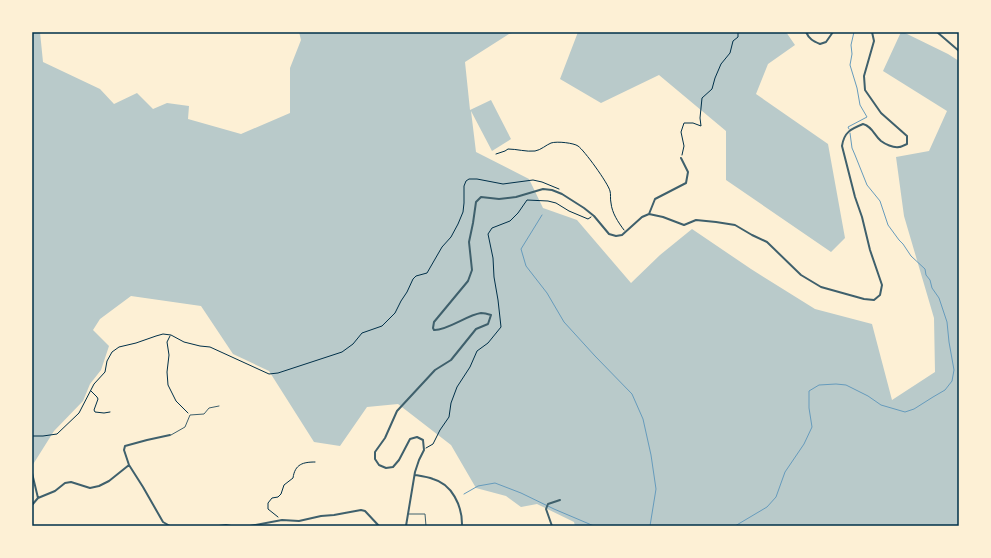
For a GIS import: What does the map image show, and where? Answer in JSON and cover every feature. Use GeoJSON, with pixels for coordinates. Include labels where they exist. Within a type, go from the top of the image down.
{"type":"FeatureCollection","features":[{"type":"Feature","properties":{"kind":"street"},"geometry":{"type":"LineString","coordinates":[[806,32],[808,37],[820,44],[826,42],[833,32]]}},
{"type":"Feature","properties":{"kind":"street"},"geometry":{"type":"LineString","coordinates":[[649,214],[663,217],[684,225],[696,220],[735,225],[767,242],[801,275],[821,287],[864,299],[874,300],[880,295],[882,284],[870,250],[862,217],[855,197],[842,146],[843,138],[848,132],[863,124],[868,125],[882,142],[890,146],[899,148],[906,145],[908,136],[881,113],[865,90],[864,76],[874,41],[872,32]]}},
{"type":"Feature","properties":{"kind":"street"},"geometry":{"type":"LineString","coordinates":[[937,32],[959,51]]}},
{"type":"Feature","properties":{"kind":"street"},"geometry":{"type":"LineString","coordinates":[[406,526],[415,475],[419,460],[424,450],[423,440],[416,436],[410,439],[399,460],[393,467],[386,468],[379,465],[375,459],[375,452],[385,438],[397,411],[435,370],[451,360],[476,329],[488,324],[490,315],[481,313],[438,330],[434,330],[433,328],[434,322],[468,281],[472,270],[469,242],[474,223],[475,205],[477,200],[481,197],[499,199],[516,197],[543,189],[552,190],[562,194],[584,208],[594,216],[609,234],[616,236],[622,235],[649,214],[655,200],[686,183],[688,172],[681,158]]}},
{"type":"Feature","properties":{"kind":"street"},"geometry":{"type":"LineString","coordinates":[[170,435],[125,446],[124,450],[129,465],[163,522],[170,526]]}},
{"type":"Feature","properties":{"kind":"street"},"geometry":{"type":"LineString","coordinates":[[32,505],[38,498],[55,491],[65,483],[71,482],[90,488],[99,486],[109,481],[129,465]]}},
{"type":"Feature","properties":{"kind":"street"},"geometry":{"type":"LineString","coordinates":[[32,473],[38,498]]}},
{"type":"Feature","properties":{"kind":"street"},"geometry":{"type":"LineString","coordinates":[[415,475],[434,479],[445,485],[450,490],[460,507],[462,524]]}},
{"type":"Feature","properties":{"kind":"street"},"geometry":{"type":"LineString","coordinates":[[552,526],[546,509],[548,504],[560,500]]}},
{"type":"Feature","properties":{"kind":"street"},"geometry":{"type":"LineString","coordinates":[[250,526],[282,520],[299,521],[361,510],[365,511],[379,526]]}},
{"type":"Feature","properties":{"kind":"street"},"geometry":{"type":"LineString","coordinates":[[219,526],[231,526]]}},
{"type":"Feature","properties":{"kind":"lane"},"geometry":{"type":"LineString","coordinates":[[170,435],[185,427],[190,415],[204,414],[209,408],[219,406]]}},
{"type":"Feature","properties":{"kind":"lane"},"geometry":{"type":"LineString","coordinates":[[408,514],[425,514],[426,526]]}},
{"type":"Feature","properties":{"kind":"path"},"geometry":{"type":"LineString","coordinates":[[681,158],[684,146],[681,132],[684,123],[693,123],[701,126],[700,118],[702,98],[712,89],[721,64],[730,53],[733,41],[738,37],[738,32]]}},
{"type":"Feature","properties":{"kind":"path"},"geometry":{"type":"LineString","coordinates":[[496,154],[508,149],[535,151],[552,143],[560,142],[577,144],[595,165],[610,190],[611,205],[617,220],[625,232]]}},
{"type":"Feature","properties":{"kind":"path"},"geometry":{"type":"LineString","coordinates":[[32,436],[57,434],[78,413],[94,384],[105,372],[107,361],[112,352],[119,347],[163,334],[184,342],[210,347],[268,374],[342,352],[353,344],[362,333],[382,326],[394,313],[408,292],[413,278],[428,271],[458,224],[463,208],[464,186],[466,181],[472,178],[506,184],[533,180],[556,187],[562,194]]}},
{"type":"Feature","properties":{"kind":"path"},"geometry":{"type":"LineString","coordinates":[[424,450],[432,444],[449,417],[451,403],[457,387],[470,367],[477,351],[492,339],[501,326],[494,277],[493,258],[488,234],[492,228],[510,220],[518,213],[527,200],[556,203],[569,211],[588,219],[594,216]]}},
{"type":"Feature","properties":{"kind":"path"},"geometry":{"type":"LineString","coordinates":[[171,336],[167,342],[169,355],[167,372],[168,384],[176,401],[190,415]]}},
{"type":"Feature","properties":{"kind":"path"},"geometry":{"type":"LineString","coordinates":[[91,391],[98,399],[94,410],[95,412],[110,412]]}},
{"type":"Feature","properties":{"kind":"path"},"geometry":{"type":"LineString","coordinates":[[282,520],[276,517],[268,509],[268,503],[272,498],[278,497],[282,494],[284,485],[293,478],[294,471],[297,467],[306,462],[315,462]]}},
{"type":"Feature","properties":{"kind":"shaded area"},"geometry":{"type":"Polygon","coordinates":[[[32,32],[40,32],[43,62],[100,89],[114,104],[137,93],[153,109],[167,103],[189,106],[188,119],[241,134],[290,113],[290,68],[301,40],[299,32],[515,32],[509,34],[465,62],[470,110],[491,100],[511,139],[492,151],[471,111],[476,152],[529,179],[543,208],[577,220],[631,283],[660,255],[692,229],[751,269],[815,309],[872,324],[892,400],[935,372],[934,318],[904,216],[896,157],[929,151],[947,111],[883,71],[901,32],[948,54],[959,61],[959,526],[575,526],[574,522],[537,504],[521,507],[506,496],[476,488],[451,445],[398,404],[367,407],[340,446],[314,442],[269,371],[233,354],[201,306],[131,296],[100,319],[93,330],[109,346],[101,370],[90,384],[83,401],[54,431],[32,466],[32,32]]]}},
{"type":"Feature","properties":{"kind":"shaded area"},"geometry":{"type":"Polygon","coordinates":[[[578,32],[786,32],[795,45],[768,64],[756,94],[828,144],[845,238],[831,252],[726,180],[726,131],[659,75],[601,103],[560,79],[578,32]]]}},
{"type":"Feature","properties":{"kind":"waterway"},"geometry":{"type":"LineString","coordinates":[[849,129],[848,127],[867,117],[860,105],[857,88],[850,65],[852,54],[851,45],[854,32]]}},
{"type":"Feature","properties":{"kind":"waterway"},"geometry":{"type":"LineString","coordinates":[[735,526],[767,507],[776,497],[785,472],[804,444],[812,427],[809,408],[809,391],[819,385],[846,385],[868,396],[881,405],[905,412],[914,409],[945,390],[952,381],[954,370],[947,322],[939,298],[932,288],[925,269],[911,256],[888,225],[880,201],[867,185],[852,148],[850,133]]}},
{"type":"Feature","properties":{"kind":"waterway"},"geometry":{"type":"LineString","coordinates":[[542,215],[521,249],[526,266],[547,293],[564,322],[632,394],[643,419],[651,455],[656,489],[650,526]]}},
{"type":"Feature","properties":{"kind":"waterway"},"geometry":{"type":"LineString","coordinates":[[464,494],[478,486],[495,483],[594,526]]}}]}
